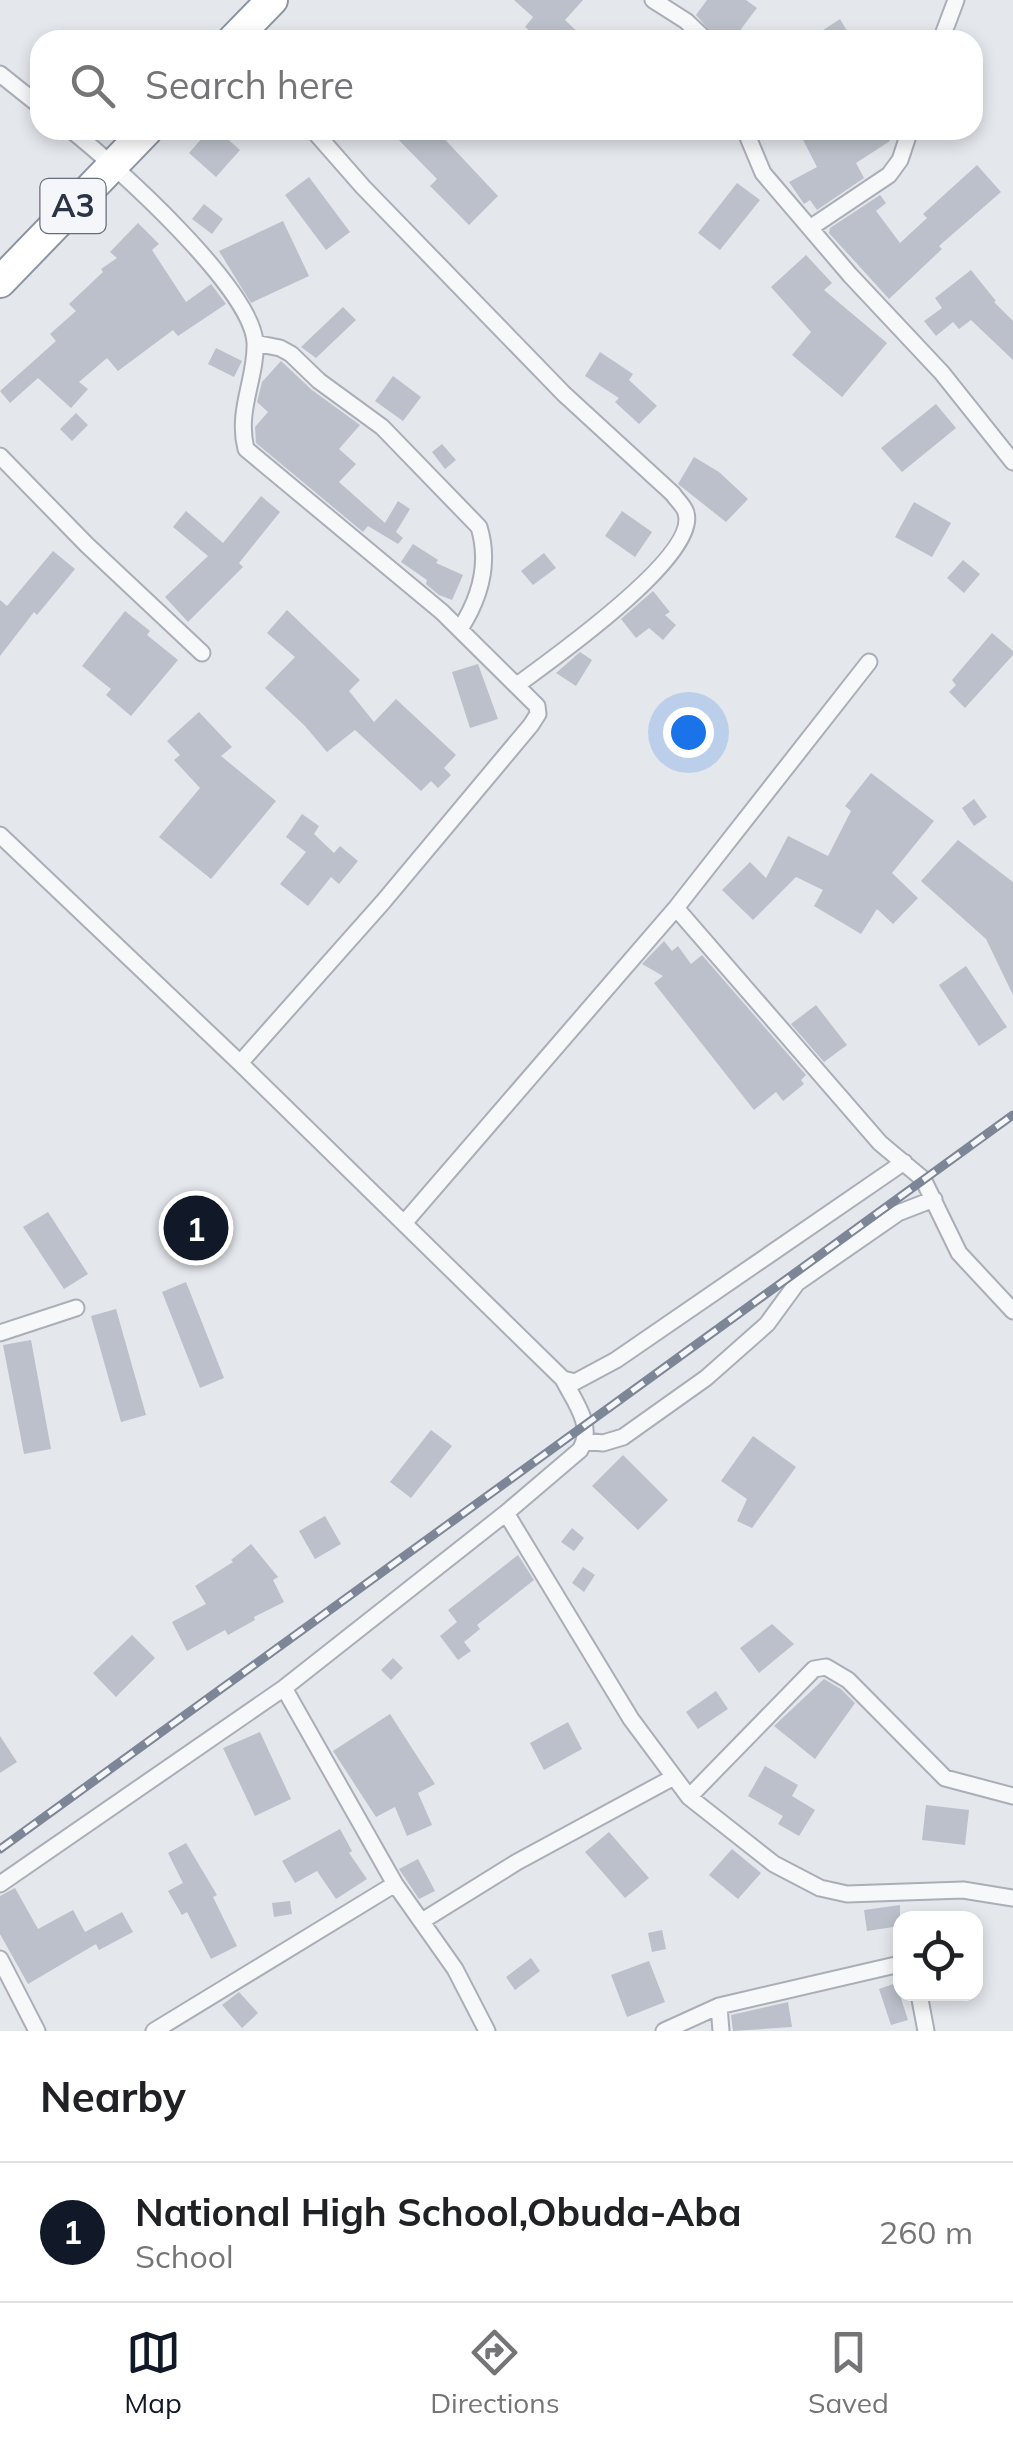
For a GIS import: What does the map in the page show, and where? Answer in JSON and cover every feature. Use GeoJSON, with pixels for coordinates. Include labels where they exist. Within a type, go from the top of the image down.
{"type":"FeatureCollection","features":[{"type":"Feature","properties":{"kind":"highway"},"geometry":{"type":"LineString","coordinates":[[244,30],[272,0]]}},
{"type":"Feature","properties":{"kind":"highway","name":"A3"},"geometry":{"type":"LineString","coordinates":[[0,282],[137,140]]}},
{"type":"Feature","properties":{"kind":"street"},"geometry":{"type":"LineString","coordinates":[[654,0],[696,30]]}},
{"type":"Feature","properties":{"kind":"street"},"geometry":{"type":"LineString","coordinates":[[945,30],[956,0]]}},
{"type":"Feature","properties":{"kind":"street"},"geometry":{"type":"LineString","coordinates":[[0,74],[30,98]]}},
{"type":"Feature","properties":{"kind":"street"},"geometry":{"type":"LineString","coordinates":[[84,140],[114,164],[238,297],[255,343],[244,402],[246,448],[460,628],[537,706],[538,714],[531,725],[383,902],[240,1063]]}},
{"type":"Feature","properties":{"kind":"street"},"geometry":{"type":"LineString","coordinates":[[321,140],[564,394],[673,494],[686,512],[686,533],[669,557],[620,606],[517,685]]}},
{"type":"Feature","properties":{"kind":"street"},"geometry":{"type":"LineString","coordinates":[[749,140],[763,173],[942,373],[1013,462]]}},
{"type":"Feature","properties":{"kind":"street"},"geometry":{"type":"LineString","coordinates":[[810,228],[889,175],[900,160],[907,140]]}},
{"type":"Feature","properties":{"kind":"street"},"geometry":{"type":"LineString","coordinates":[[255,343],[291,354],[319,381],[382,428],[479,528],[484,545],[482,572],[475,606],[460,628]]}},
{"type":"Feature","properties":{"kind":"street"},"geometry":{"type":"LineString","coordinates":[[0,456],[202,653]]}},
{"type":"Feature","properties":{"kind":"street"},"geometry":{"type":"LineString","coordinates":[[404,1222],[676,908],[869,662]]}},
{"type":"Feature","properties":{"kind":"street"},"geometry":{"type":"LineString","coordinates":[[0,835],[563,1379],[587,1434],[580,1450],[284,1688],[0,1884]]}},
{"type":"Feature","properties":{"kind":"street"},"geometry":{"type":"LineString","coordinates":[[676,908],[880,1143],[923,1179],[959,1253],[1013,1311]]}},
{"type":"Feature","properties":{"kind":"street"},"geometry":{"type":"LineString","coordinates":[[563,1379],[575,1382],[616,1360],[904,1162]]}},
{"type":"Feature","properties":{"kind":"street"},"geometry":{"type":"LineString","coordinates":[[585,1441],[603,1443],[623,1437],[706,1378],[766,1324],[797,1283],[898,1213],[934,1198]]}},
{"type":"Feature","properties":{"kind":"street"},"geometry":{"type":"LineString","coordinates":[[0,1333],[76,1308]]}},
{"type":"Feature","properties":{"kind":"street"},"geometry":{"type":"LineString","coordinates":[[506,1512],[631,1719],[688,1797],[774,1864],[820,1888],[847,1894],[963,1890],[1013,1898]]}},
{"type":"Feature","properties":{"kind":"street"},"geometry":{"type":"LineString","coordinates":[[688,1797],[814,1669],[826,1667],[848,1680],[946,1778],[1013,1796]]}},
{"type":"Feature","properties":{"kind":"street"},"geometry":{"type":"LineString","coordinates":[[284,1688],[394,1884],[455,1969],[487,2031]]}},
{"type":"Feature","properties":{"kind":"street"},"geometry":{"type":"LineString","coordinates":[[422,1922],[517,1862],[674,1777]]}},
{"type":"Feature","properties":{"kind":"street"},"geometry":{"type":"LineString","coordinates":[[154,2031],[394,1884]]}},
{"type":"Feature","properties":{"kind":"street"},"geometry":{"type":"LineString","coordinates":[[0,1960],[37,2031]]}},
{"type":"Feature","properties":{"kind":"street"},"geometry":{"type":"LineString","coordinates":[[664,2031],[719,2006],[893,1966]]}},
{"type":"Feature","properties":{"kind":"street"},"geometry":{"type":"LineString","coordinates":[[920,2001],[926,2031]]}},
{"type":"Feature","properties":{"kind":"street"},"geometry":{"type":"LineString","coordinates":[[719,2006],[721,2031]]}},
{"type":"Feature","properties":{"kind":"building"},"geometry":{"type":"Polygon","coordinates":[[[514,0],[583,0],[565,20],[576,30],[529,30],[525,27],[533,17],[514,0]]]}},
{"type":"Feature","properties":{"kind":"building"},"geometry":{"type":"Polygon","coordinates":[[[707,0],[746,0],[757,8],[742,30],[709,30],[696,15],[707,0]]]}},
{"type":"Feature","properties":{"kind":"building"},"geometry":{"type":"Polygon","coordinates":[[[840,19],[847,30],[823,30],[840,19]]]}},
{"type":"Feature","properties":{"kind":"building"},"geometry":{"type":"Polygon","coordinates":[[[200,140],[228,140],[240,150],[216,177],[189,153],[200,140]]]}},
{"type":"Feature","properties":{"kind":"building"},"geometry":{"type":"Polygon","coordinates":[[[399,140],[445,140],[498,196],[469,225],[430,186],[437,179],[399,140]]]}},
{"type":"Feature","properties":{"kind":"building"},"geometry":{"type":"Polygon","coordinates":[[[803,140],[890,141],[856,163],[864,178],[817,210],[810,200],[804,204],[789,182],[817,167],[803,140]]]}},
{"type":"Feature","properties":{"kind":"building"},"geometry":{"type":"Polygon","coordinates":[[[977,165],[1001,192],[939,246],[942,249],[889,299],[829,233],[830,228],[880,195],[886,203],[876,211],[900,243],[927,218],[923,214],[977,165]]]}},
{"type":"Feature","properties":{"kind":"building"},"geometry":{"type":"Polygon","coordinates":[[[309,177],[350,232],[326,250],[285,195],[309,177]]]}},
{"type":"Feature","properties":{"kind":"building"},"geometry":{"type":"Polygon","coordinates":[[[737,183],[760,200],[720,250],[698,233],[737,183]]]}},
{"type":"Feature","properties":{"kind":"building"},"geometry":{"type":"Polygon","coordinates":[[[204,204],[223,219],[212,234],[192,219],[204,204]]]}},
{"type":"Feature","properties":{"kind":"building"},"geometry":{"type":"Polygon","coordinates":[[[283,221],[309,276],[251,303],[219,251],[283,221]]]}},
{"type":"Feature","properties":{"kind":"building"},"geometry":{"type":"Polygon","coordinates":[[[138,223],[159,244],[152,250],[186,302],[211,284],[226,304],[178,336],[173,330],[118,371],[107,358],[79,382],[88,389],[71,408],[38,378],[10,403],[0,391],[56,341],[50,334],[76,311],[69,304],[103,272],[101,269],[117,258],[110,252],[138,223]]]}},
{"type":"Feature","properties":{"kind":"building"},"geometry":{"type":"Polygon","coordinates":[[[806,255],[832,283],[824,290],[887,343],[842,397],[792,355],[811,332],[771,287],[806,255]]]}},
{"type":"Feature","properties":{"kind":"building"},"geometry":{"type":"Polygon","coordinates":[[[971,270],[1013,321],[1013,360],[971,320],[959,329],[953,322],[936,336],[924,321],[942,308],[935,298],[971,270]]]}},
{"type":"Feature","properties":{"kind":"building"},"geometry":{"type":"Polygon","coordinates":[[[343,307],[356,320],[316,358],[301,347],[343,307]]]}},
{"type":"Feature","properties":{"kind":"building"},"geometry":{"type":"Polygon","coordinates":[[[216,348],[242,361],[234,377],[208,364],[216,348]]]}},
{"type":"Feature","properties":{"kind":"building"},"geometry":{"type":"Polygon","coordinates":[[[600,352],[633,374],[629,380],[657,406],[639,424],[615,402],[619,398],[585,376],[600,352]]]}},
{"type":"Feature","properties":{"kind":"building"},"geometry":{"type":"Polygon","coordinates":[[[281,361],[312,390],[360,425],[339,449],[356,464],[339,482],[385,523],[398,501],[410,509],[396,532],[403,538],[398,544],[368,526],[363,532],[256,443],[255,427],[268,412],[257,402],[262,382],[281,361]]]}},
{"type":"Feature","properties":{"kind":"building"},"geometry":{"type":"Polygon","coordinates":[[[393,376],[421,397],[403,421],[375,401],[393,376]]]}},
{"type":"Feature","properties":{"kind":"building"},"geometry":{"type":"Polygon","coordinates":[[[936,404],[956,428],[902,472],[881,448],[936,404]]]}},
{"type":"Feature","properties":{"kind":"building"},"geometry":{"type":"Polygon","coordinates":[[[76,413],[88,425],[72,441],[60,429],[76,413]]]}},
{"type":"Feature","properties":{"kind":"building"},"geometry":{"type":"Polygon","coordinates":[[[442,444],[456,460],[445,469],[432,452],[442,444]]]}},
{"type":"Feature","properties":{"kind":"building"},"geometry":{"type":"Polygon","coordinates":[[[694,457],[719,472],[748,499],[726,522],[678,484],[694,457]]]}},
{"type":"Feature","properties":{"kind":"building"},"geometry":{"type":"Polygon","coordinates":[[[261,496],[280,512],[239,563],[243,567],[188,622],[165,597],[208,556],[173,527],[186,511],[223,543],[261,496]]]}},
{"type":"Feature","properties":{"kind":"building"},"geometry":{"type":"Polygon","coordinates":[[[914,502],[951,523],[932,557],[895,537],[914,502]]]}},
{"type":"Feature","properties":{"kind":"building"},"geometry":{"type":"Polygon","coordinates":[[[622,511],[652,532],[635,557],[605,536],[622,511]]]}},
{"type":"Feature","properties":{"kind":"building"},"geometry":{"type":"Polygon","coordinates":[[[413,544],[438,560],[436,563],[463,575],[452,600],[439,595],[426,584],[427,580],[401,562],[413,544]]]}},
{"type":"Feature","properties":{"kind":"building"},"geometry":{"type":"Polygon","coordinates":[[[53,551],[75,569],[0,656],[0,600],[7,606],[53,551]]]}},
{"type":"Feature","properties":{"kind":"building"},"geometry":{"type":"Polygon","coordinates":[[[544,553],[556,568],[533,585],[521,571],[544,553]]]}},
{"type":"Feature","properties":{"kind":"building"},"geometry":{"type":"Polygon","coordinates":[[[963,560],[980,574],[964,593],[947,578],[963,560]]]}},
{"type":"Feature","properties":{"kind":"building"},"geometry":{"type":"Polygon","coordinates":[[[653,591],[670,612],[665,615],[676,625],[663,640],[649,628],[636,638],[621,619],[653,591]]]}},
{"type":"Feature","properties":{"kind":"building"},"geometry":{"type":"Polygon","coordinates":[[[287,610],[360,680],[349,691],[374,722],[396,699],[456,755],[444,768],[451,775],[438,788],[431,781],[421,791],[355,730],[327,752],[265,688],[295,657],[267,633],[287,610]]]}},
{"type":"Feature","properties":{"kind":"building"},"geometry":{"type":"Polygon","coordinates":[[[125,611],[178,660],[131,716],[106,695],[111,689],[82,666],[125,611]]]}},
{"type":"Feature","properties":{"kind":"building"},"geometry":{"type":"Polygon","coordinates":[[[992,633],[1013,655],[965,708],[949,692],[956,685],[952,680],[992,633]]]}},
{"type":"Feature","properties":{"kind":"building"},"geometry":{"type":"Polygon","coordinates":[[[580,652],[592,660],[576,686],[556,673],[580,652]]]}},
{"type":"Feature","properties":{"kind":"building"},"geometry":{"type":"Polygon","coordinates":[[[478,664],[498,719],[470,728],[452,672],[478,664]]]}},
{"type":"Feature","properties":{"kind":"building"},"geometry":{"type":"Polygon","coordinates":[[[199,712],[232,747],[221,756],[276,801],[211,879],[159,837],[200,788],[174,760],[180,755],[167,741],[199,712]]]}},
{"type":"Feature","properties":{"kind":"building"},"geometry":{"type":"Polygon","coordinates":[[[871,773],[934,821],[892,873],[918,898],[893,924],[877,909],[861,934],[814,906],[823,890],[796,877],[753,920],[722,890],[750,862],[766,878],[788,836],[828,856],[851,811],[845,806],[871,773]]]}},
{"type":"Feature","properties":{"kind":"building"},"geometry":{"type":"Polygon","coordinates":[[[974,799],[987,817],[974,826],[962,808],[974,799]]]}},
{"type":"Feature","properties":{"kind":"building"},"geometry":{"type":"Polygon","coordinates":[[[302,814],[319,826],[314,834],[334,853],[340,846],[358,861],[339,884],[331,877],[308,906],[280,884],[306,852],[286,837],[302,814]]]}},
{"type":"Feature","properties":{"kind":"building"},"geometry":{"type":"Polygon","coordinates":[[[958,840],[1013,882],[1013,995],[986,939],[921,881],[958,840]]]}},
{"type":"Feature","properties":{"kind":"building"},"geometry":{"type":"Polygon","coordinates":[[[664,941],[672,951],[678,946],[691,964],[702,955],[806,1075],[801,1080],[804,1084],[783,1101],[776,1092],[754,1110],[654,983],[663,976],[642,964],[664,941]]]}},
{"type":"Feature","properties":{"kind":"building"},"geometry":{"type":"Polygon","coordinates":[[[966,966],[1007,1027],[979,1046],[939,985],[966,966]]]}},
{"type":"Feature","properties":{"kind":"building"},"geometry":{"type":"Polygon","coordinates":[[[816,1005],[847,1045],[824,1062],[791,1024],[816,1005]]]}},
{"type":"Feature","properties":{"kind":"building"},"geometry":{"type":"Polygon","coordinates":[[[48,1212],[88,1274],[64,1289],[23,1227],[48,1212]]]}},
{"type":"Feature","properties":{"kind":"building"},"geometry":{"type":"Polygon","coordinates":[[[186,1282],[224,1378],[200,1388],[162,1292],[186,1282]]]}},
{"type":"Feature","properties":{"kind":"building"},"geometry":{"type":"Polygon","coordinates":[[[116,1309],[146,1415],[121,1422],[91,1316],[116,1309]]]}},
{"type":"Feature","properties":{"kind":"building"},"geometry":{"type":"Polygon","coordinates":[[[31,1340],[51,1449],[24,1454],[3,1345],[31,1340]]]}},
{"type":"Feature","properties":{"kind":"building"},"geometry":{"type":"Polygon","coordinates":[[[431,1430],[452,1446],[411,1498],[390,1482],[431,1430]]]}},
{"type":"Feature","properties":{"kind":"building"},"geometry":{"type":"Polygon","coordinates":[[[753,1436],[796,1467],[752,1528],[737,1521],[747,1499],[721,1481],[753,1436]]]}},
{"type":"Feature","properties":{"kind":"building"},"geometry":{"type":"Polygon","coordinates":[[[623,1455],[668,1500],[638,1530],[592,1486],[623,1455]]]}},
{"type":"Feature","properties":{"kind":"building"},"geometry":{"type":"Polygon","coordinates":[[[325,1516],[341,1544],[315,1559],[299,1531],[325,1516]]]}},
{"type":"Feature","properties":{"kind":"building"},"geometry":{"type":"Polygon","coordinates":[[[572,1528],[584,1538],[574,1551],[561,1542],[572,1528]]]}},
{"type":"Feature","properties":{"kind":"building"},"geometry":{"type":"Polygon","coordinates":[[[251,1544],[278,1577],[273,1580],[284,1602],[228,1635],[225,1630],[187,1651],[172,1622],[206,1604],[195,1586],[233,1562],[251,1544]]]}},
{"type":"Feature","properties":{"kind":"building"},"geometry":{"type":"Polygon","coordinates":[[[518,1555],[534,1580],[477,1625],[480,1629],[464,1642],[471,1651],[458,1660],[440,1636],[457,1622],[448,1610],[518,1555]]]}},
{"type":"Feature","properties":{"kind":"building"},"geometry":{"type":"Polygon","coordinates":[[[583,1567],[595,1575],[584,1592],[572,1583],[583,1567]]]}},
{"type":"Feature","properties":{"kind":"building"},"geometry":{"type":"Polygon","coordinates":[[[772,1624],[794,1644],[759,1673],[740,1648],[772,1624]]]}},
{"type":"Feature","properties":{"kind":"building"},"geometry":{"type":"Polygon","coordinates":[[[132,1635],[155,1658],[116,1697],[93,1673],[132,1635]]]}},
{"type":"Feature","properties":{"kind":"building"},"geometry":{"type":"Polygon","coordinates":[[[393,1658],[403,1668],[391,1680],[381,1670],[393,1658]]]}},
{"type":"Feature","properties":{"kind":"building"},"geometry":{"type":"Polygon","coordinates":[[[824,1679],[855,1703],[815,1759],[774,1726],[824,1679]]]}},
{"type":"Feature","properties":{"kind":"building"},"geometry":{"type":"Polygon","coordinates":[[[716,1691],[728,1709],[698,1729],[686,1712],[716,1691]]]}},
{"type":"Feature","properties":{"kind":"building"},"geometry":{"type":"Polygon","coordinates":[[[390,1714],[435,1784],[418,1793],[432,1825],[407,1836],[395,1807],[376,1817],[333,1751],[390,1714]]]}},
{"type":"Feature","properties":{"kind":"building"},"geometry":{"type":"Polygon","coordinates":[[[568,1722],[582,1749],[544,1770],[530,1743],[568,1722]]]}},
{"type":"Feature","properties":{"kind":"building"},"geometry":{"type":"Polygon","coordinates":[[[260,1732],[291,1799],[255,1816],[223,1748],[260,1732]]]}},
{"type":"Feature","properties":{"kind":"building"},"geometry":{"type":"Polygon","coordinates":[[[0,1736],[17,1762],[0,1773],[0,1736]]]}},
{"type":"Feature","properties":{"kind":"building"},"geometry":{"type":"Polygon","coordinates":[[[765,1766],[798,1785],[792,1796],[815,1810],[799,1836],[778,1824],[783,1816],[748,1796],[765,1766]]]}},
{"type":"Feature","properties":{"kind":"building"},"geometry":{"type":"Polygon","coordinates":[[[926,1805],[969,1810],[965,1845],[922,1840],[926,1805]]]}},
{"type":"Feature","properties":{"kind":"building"},"geometry":{"type":"Polygon","coordinates":[[[340,1829],[352,1851],[349,1853],[367,1879],[336,1899],[317,1871],[295,1883],[282,1861],[340,1829]]]}},
{"type":"Feature","properties":{"kind":"building"},"geometry":{"type":"Polygon","coordinates":[[[609,1832],[649,1878],[625,1898],[585,1852],[609,1832]]]}},
{"type":"Feature","properties":{"kind":"building"},"geometry":{"type":"Polygon","coordinates":[[[186,1843],[217,1895],[213,1897],[237,1946],[211,1959],[187,1912],[182,1915],[168,1891],[183,1883],[168,1853],[186,1843]]]}},
{"type":"Feature","properties":{"kind":"building"},"geometry":{"type":"Polygon","coordinates":[[[732,1849],[761,1873],[738,1899],[709,1875],[732,1849]]]}},
{"type":"Feature","properties":{"kind":"building"},"geometry":{"type":"Polygon","coordinates":[[[418,1859],[435,1891],[419,1899],[399,1869],[418,1859]]]}},
{"type":"Feature","properties":{"kind":"building"},"geometry":{"type":"Polygon","coordinates":[[[15,1888],[38,1929],[73,1910],[85,1932],[122,1912],[133,1932],[99,1950],[96,1944],[28,1984],[0,1934],[0,1896],[15,1888]]]}},
{"type":"Feature","properties":{"kind":"building"},"geometry":{"type":"Polygon","coordinates":[[[290,1901],[292,1914],[274,1917],[272,1903],[290,1901]]]}},
{"type":"Feature","properties":{"kind":"building"},"geometry":{"type":"Polygon","coordinates":[[[900,1905],[900,1911],[893,1911],[893,1927],[867,1931],[864,1910],[900,1905]]]}},
{"type":"Feature","properties":{"kind":"building"},"geometry":{"type":"Polygon","coordinates":[[[662,1930],[666,1949],[652,1952],[648,1933],[662,1930]]]}},
{"type":"Feature","properties":{"kind":"building"},"geometry":{"type":"Polygon","coordinates":[[[531,1958],[540,1971],[515,1990],[506,1977],[531,1958]]]}},
{"type":"Feature","properties":{"kind":"building"},"geometry":{"type":"Polygon","coordinates":[[[649,1961],[665,2002],[627,2017],[611,1975],[649,1961]]]}},
{"type":"Feature","properties":{"kind":"building"},"geometry":{"type":"Polygon","coordinates":[[[893,1984],[893,2001],[902,2001],[908,2020],[891,2025],[879,1989],[893,1984]]]}},
{"type":"Feature","properties":{"kind":"building"},"geometry":{"type":"Polygon","coordinates":[[[239,1992],[258,2013],[242,2028],[222,2005],[239,1992]]]}},
{"type":"Feature","properties":{"kind":"building"},"geometry":{"type":"Polygon","coordinates":[[[788,2002],[792,2027],[733,2031],[731,2015],[788,2002]]]}},
{"type":"Feature","properties":{"kind":"railway"},"geometry":{"type":"LineString","coordinates":[[0,1849],[1013,1115]]}},
{"type":"Feature","properties":{"kind":"place","name":"National High School,Obuda-Aba"},"geometry":{"type":"Point","coordinates":[196,1228]}}]}
